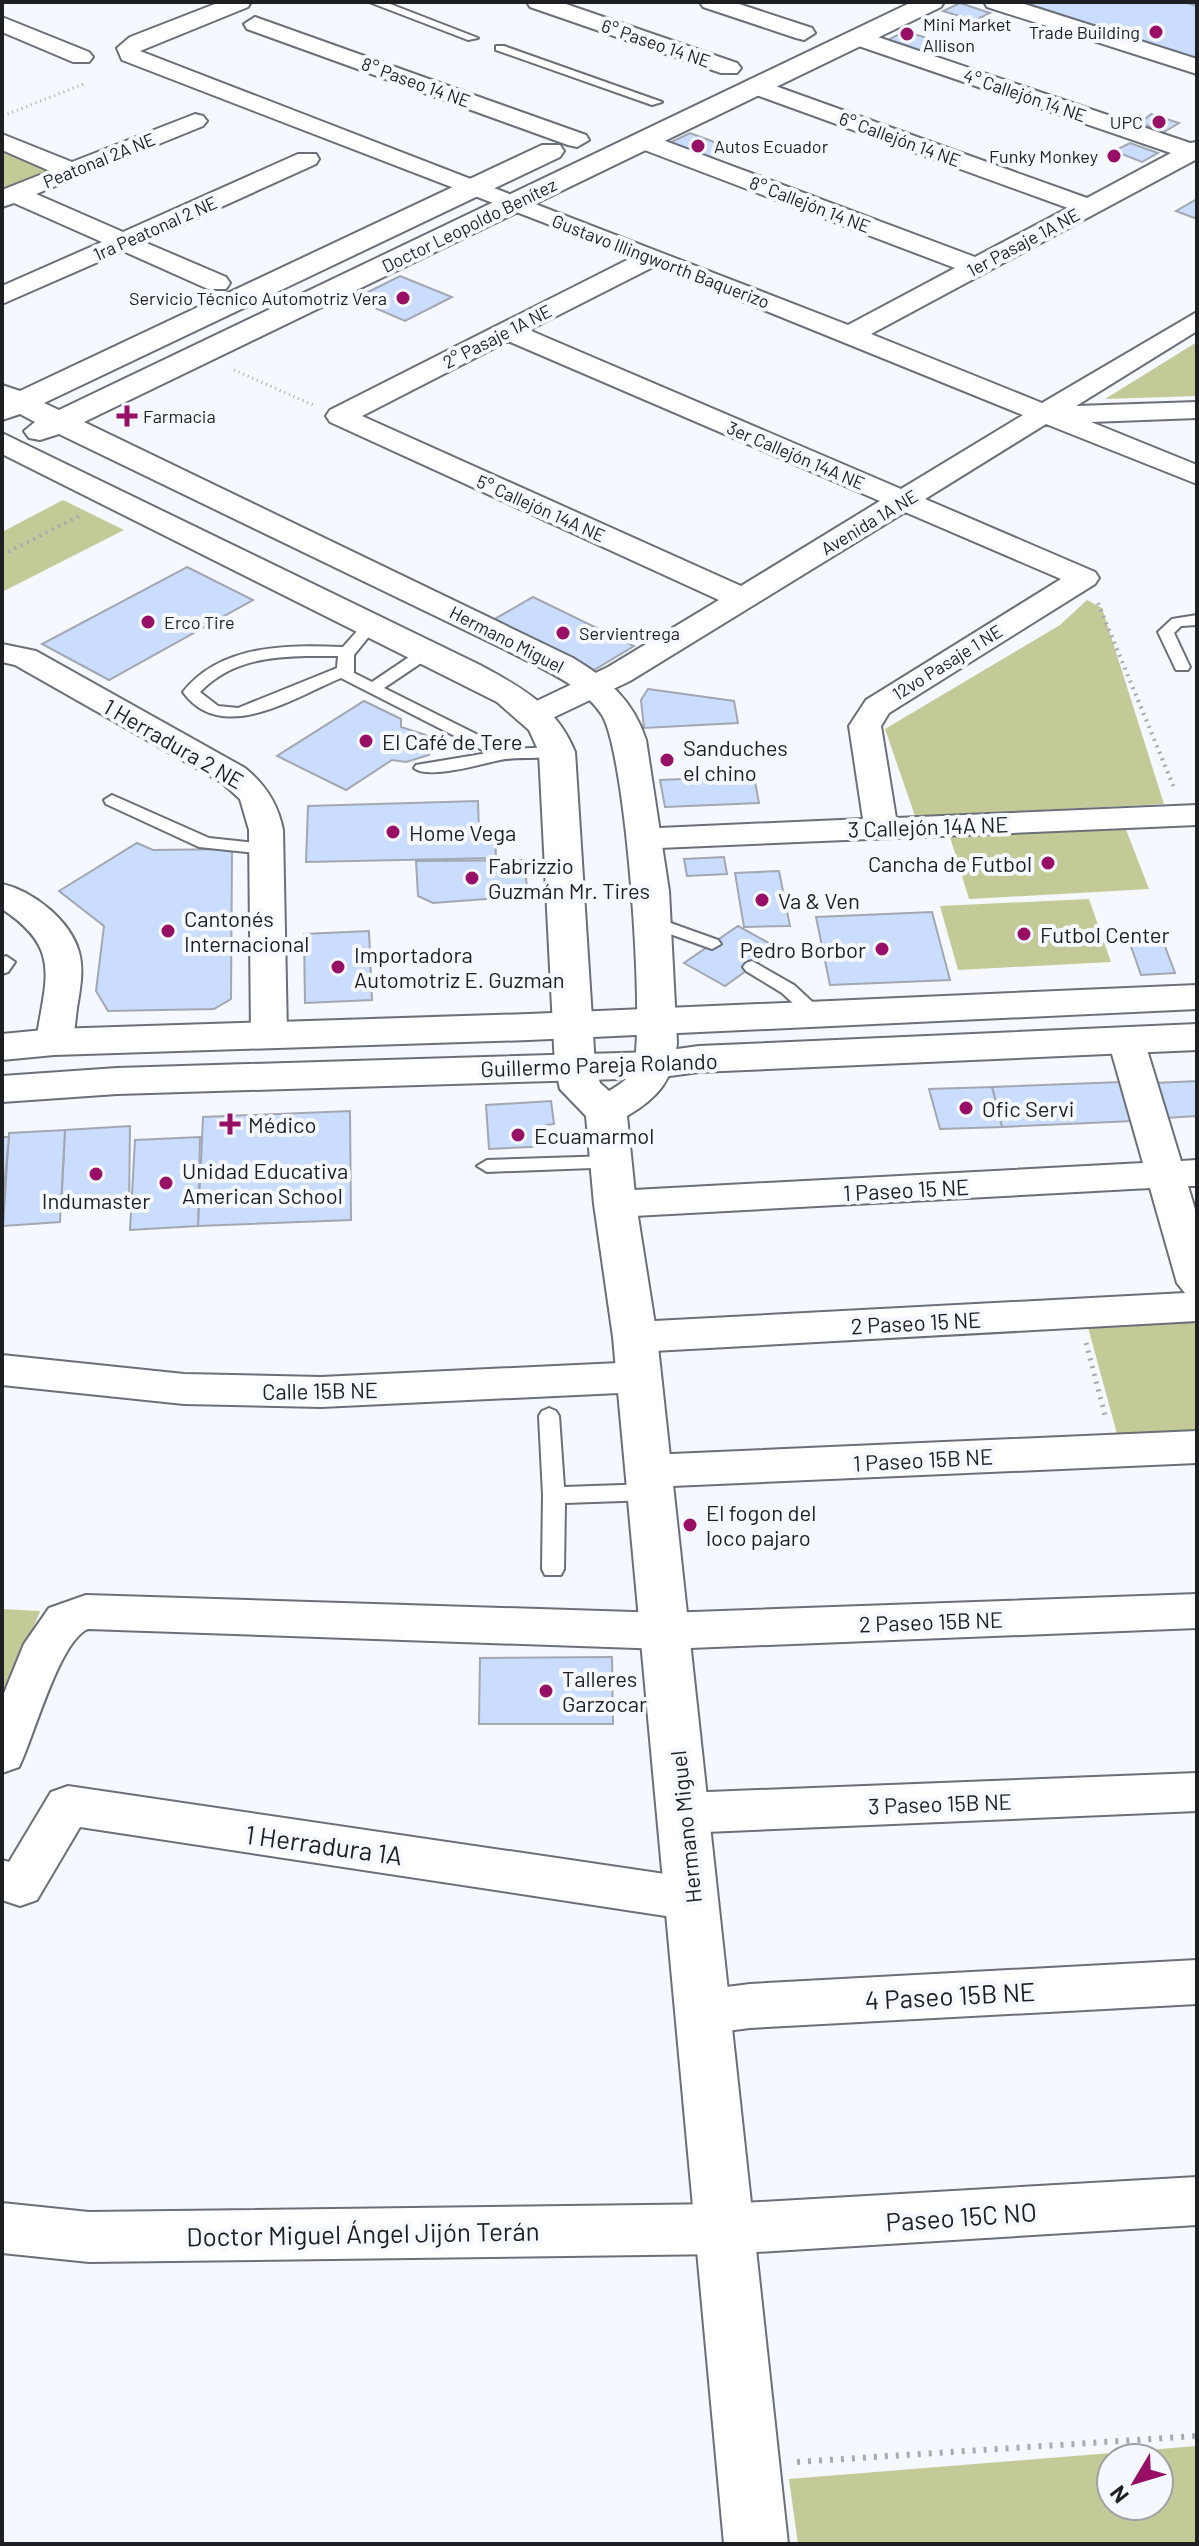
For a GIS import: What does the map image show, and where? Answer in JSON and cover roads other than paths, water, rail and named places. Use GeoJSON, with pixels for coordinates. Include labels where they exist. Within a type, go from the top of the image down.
{"type":"FeatureCollection","features":[{"type":"Feature","properties":{"kind":"street","name":"6° Paseo 14 NE"},"geometry":{"type":"LineString","coordinates":[[538,2],[579,16],[750,58]]}},
{"type":"Feature","properties":{"kind":"street"},"geometry":{"type":"LineString","coordinates":[[579,16],[611,2]]}},
{"type":"Feature","properties":{"kind":"street"},"geometry":{"type":"LineString","coordinates":[[711,2],[804,33]]}},
{"type":"Feature","properties":{"kind":"street","name":"Doctor Leopoldo Benítez"},"geometry":{"type":"LineString","coordinates":[[2,434],[41,431],[932,2]]}},
{"type":"Feature","properties":{"kind":"street"},"geometry":{"type":"LineString","coordinates":[[995,2],[1197,67]]}},
{"type":"Feature","properties":{"kind":"street","name":"Gustavo Illingworth Baquerizo"},"geometry":{"type":"LineString","coordinates":[[223,4],[135,54],[654,256],[1044,416],[1197,475]]}},
{"type":"Feature","properties":{"kind":"street","name":"Doctor Leopoldo Benítez"},"geometry":{"type":"LineString","coordinates":[[8,402],[830,21]]}},
{"type":"Feature","properties":{"kind":"street","name":"8° Paseo 14 NE"},"geometry":{"type":"LineString","coordinates":[[255,24],[577,140]]}},
{"type":"Feature","properties":{"kind":"street"},"geometry":{"type":"LineString","coordinates":[[9,32],[81,57]]}},
{"type":"Feature","properties":{"kind":"street","name":"4° Callejón 14 NE"},"geometry":{"type":"LineString","coordinates":[[858,38],[1190,157]]}},
{"type":"Feature","properties":{"kind":"street","name":"6° Callejón 14 NE"},"geometry":{"type":"LineString","coordinates":[[756,87],[1089,207]]}},
{"type":"Feature","properties":{"kind":"street","name":"Peatonal 2A NE"},"geometry":{"type":"LineString","coordinates":[[9,196],[195,121]]}},
{"type":"Feature","properties":{"kind":"street"},"geometry":{"type":"LineString","coordinates":[[2,141],[72,171]]}},
{"type":"Feature","properties":{"kind":"street","name":"8° Callejón 14 NE"},"geometry":{"type":"LineString","coordinates":[[643,141],[977,267]]}},
{"type":"Feature","properties":{"kind":"street","name":"1er Pasaje 1A NE"},"geometry":{"type":"LineString","coordinates":[[849,335],[1089,207],[1190,157]]}},
{"type":"Feature","properties":{"kind":"street","name":"1ra Peatonal 2 NE"},"geometry":{"type":"LineString","coordinates":[[2,296],[307,159]]}},
{"type":"Feature","properties":{"kind":"street"},"geometry":{"type":"LineString","coordinates":[[9,196],[217,283]]}},
{"type":"Feature","properties":{"kind":"street","name":"2° Pasaje 1A NE"},"geometry":{"type":"LineString","coordinates":[[340,416],[654,256]]}},
{"type":"Feature","properties":{"kind":"street","name":"Avenida 1A NE"},"geometry":{"type":"LineString","coordinates":[[535,714],[594,689],[1197,320]]}},
{"type":"Feature","properties":{"kind":"street","name":"3er Callejón 14A NE"},"geometry":{"type":"LineString","coordinates":[[508,331],[1084,578]]}},
{"type":"Feature","properties":{"kind":"street","name":"Hermano Miguel"},"geometry":{"type":"LineString","coordinates":[[8,402],[60,422],[518,643],[594,689],[620,716],[632,748],[659,1021],[655,1065]]}},
{"type":"Feature","properties":{"kind":"street"},"geometry":{"type":"LineString","coordinates":[[1044,416],[1197,410]]}},
{"type":"Feature","properties":{"kind":"street","name":"5° Callejón 14A NE"},"geometry":{"type":"LineString","coordinates":[[340,416],[743,599]]}},
{"type":"Feature","properties":{"kind":"street"},"geometry":{"type":"LineString","coordinates":[[2,442],[427,652],[501,690],[535,714],[550,729],[557,752],[568,975],[575,1066],[581,1089],[606,1111],[646,1086],[655,1065]]}},
{"type":"Feature","properties":{"kind":"street","name":"12vo Pasaje 1 NE"},"geometry":{"type":"LineString","coordinates":[[881,827],[865,726],[877,707],[1084,578]]}},
{"type":"Feature","properties":{"kind":"street","name":"1 Herradura 2 NE"},"geometry":{"type":"LineString","coordinates":[[2,653],[25,658],[233,775],[252,790],[263,808],[266,849],[269,1035]]}},
{"type":"Feature","properties":{"kind":"street","name":"3 Callejón 14A NE"},"geometry":{"type":"LineString","coordinates":[[659,838],[1191,816]]}},
{"type":"Feature","properties":{"kind":"street"},"geometry":{"type":"LineString","coordinates":[[2,894],[35,914],[59,940],[64,956],[54,1042]]}},
{"type":"Feature","properties":{"kind":"street","name":"Guillermo Pareja Rolando"},"geometry":{"type":"LineString","coordinates":[[2,1047],[54,1042],[659,1021],[1197,997]]}},
{"type":"Feature","properties":{"kind":"street","name":"Guillermo Pareja Rolando"},"geometry":{"type":"LineString","coordinates":[[2,1089],[103,1081],[655,1065],[699,1059],[1197,1037]]}},
{"type":"Feature","properties":{"kind":"street"},"geometry":{"type":"LineString","coordinates":[[1126,1040],[1180,1174],[1197,1283]]}},
{"type":"Feature","properties":{"kind":"street","name":"Hermano Miguel"},"geometry":{"type":"LineString","coordinates":[[606,1111],[638,1357],[756,2544]]}},
{"type":"Feature","properties":{"kind":"street","name":"1 Paseo 15 NE"},"geometry":{"type":"LineString","coordinates":[[613,1183],[1180,1174]]}},
{"type":"Feature","properties":{"kind":"street","name":"2 Paseo 15 NE"},"geometry":{"type":"LineString","coordinates":[[638,1357],[1078,1313],[1197,1307]]}},
{"type":"Feature","properties":{"kind":"street","name":"Calle 15B NE"},"geometry":{"type":"LineString","coordinates":[[2,1370],[184,1389],[321,1392],[638,1357]]}},
{"type":"Feature","properties":{"kind":"street","name":"1 Paseo 15B NE"},"geometry":{"type":"LineString","coordinates":[[650,1481],[1197,1447]]}},
{"type":"Feature","properties":{"kind":"street","name":"2 Paseo 15B NE"},"geometry":{"type":"LineString","coordinates":[[665,1631],[1197,1611]]}},
{"type":"Feature","properties":{"kind":"street"},"geometry":{"type":"LineString","coordinates":[[2,1754],[47,1644],[65,1620],[86,1612],[519,1629],[665,1631]]}},
{"type":"Feature","properties":{"kind":"street","name":"3 Paseo 15B NE"},"geometry":{"type":"LineString","coordinates":[[683,1813],[1197,1792]]}},
{"type":"Feature","properties":{"kind":"street","name":"1 Herradura 1A"},"geometry":{"type":"LineString","coordinates":[[2,1880],[20,1886],[68,1806],[692,1899]]}},
{"type":"Feature","properties":{"kind":"street","name":"4 Paseo 15B NE"},"geometry":{"type":"LineString","coordinates":[[703,2012],[766,2005],[1197,1982]]}},
{"type":"Feature","properties":{"kind":"street","name":"Paseo 15C NO"},"geometry":{"type":"LineString","coordinates":[[725,2229],[1197,2201]]}},
{"type":"Feature","properties":{"kind":"street","name":"Doctor Miguel Ángel Jijón Terán"},"geometry":{"type":"LineString","coordinates":[[2,2228],[89,2237],[725,2229]]}},
{"type":"Feature","properties":{"kind":"lane"},"geometry":{"type":"LineString","coordinates":[[375,2],[472,38]]}},
{"type":"Feature","properties":{"kind":"lane"},"geometry":{"type":"LineString","coordinates":[[500,48],[676,92]]}},
{"type":"Feature","properties":{"kind":"lane"},"geometry":{"type":"LineString","coordinates":[[1182,667],[1166,632],[1177,622],[1197,620]]}},
{"type":"Feature","properties":{"kind":"lane"},"geometry":{"type":"LineString","coordinates":[[371,624],[347,652],[344,671],[348,676],[503,754]]}},
{"type":"Feature","properties":{"kind":"lane"},"geometry":{"type":"LineString","coordinates":[[344,671],[241,713],[227,714],[199,704],[191,692],[198,682],[241,659],[269,651],[347,652]]}},
{"type":"Feature","properties":{"kind":"lane"},"geometry":{"type":"LineString","coordinates":[[374,688],[427,652]]}},
{"type":"Feature","properties":{"kind":"lane"},"geometry":{"type":"LineString","coordinates":[[422,768],[467,763],[503,754],[557,752]]}},
{"type":"Feature","properties":{"kind":"lane"},"geometry":{"type":"LineString","coordinates":[[112,800],[205,843],[266,849]]}},
{"type":"Feature","properties":{"kind":"lane"},"geometry":{"type":"LineString","coordinates":[[651,921],[712,944]]}},
{"type":"Feature","properties":{"kind":"lane"},"geometry":{"type":"LineString","coordinates":[[752,967],[788,989],[814,1013]]}},
{"type":"Feature","properties":{"kind":"lane"},"geometry":{"type":"LineString","coordinates":[[487,1166],[613,1183]]}},
{"type":"Feature","properties":{"kind":"lane"},"geometry":{"type":"LineString","coordinates":[[549,1416],[554,1495],[553,1569]]}},
{"type":"Feature","properties":{"kind":"lane"},"geometry":{"type":"LineString","coordinates":[[554,1495],[650,1481]]}},
{"type":"Feature","properties":{"kind":"place","name":"Trade Building"},"geometry":{"type":"Point","coordinates":[1156,32]}},
{"type":"Feature","properties":{"kind":"place","name":"Mini Market Allison"},"geometry":{"type":"Point","coordinates":[907,34]}},
{"type":"Feature","properties":{"kind":"place","name":"UPC"},"geometry":{"type":"Point","coordinates":[1159,122]}},
{"type":"Feature","properties":{"kind":"place","name":"Autos Ecuador"},"geometry":{"type":"Point","coordinates":[698,146]}},
{"type":"Feature","properties":{"kind":"place","name":"Funky Monkey"},"geometry":{"type":"Point","coordinates":[1114,156]}},
{"type":"Feature","properties":{"kind":"place","name":"Servicio Técnico Automotriz Vera"},"geometry":{"type":"Point","coordinates":[403,298]}},
{"type":"Feature","properties":{"kind":"place","name":"Farmacia"},"geometry":{"type":"Point","coordinates":[127,416]}},
{"type":"Feature","properties":{"kind":"place","name":"Erco Tire"},"geometry":{"type":"Point","coordinates":[148,622]}},
{"type":"Feature","properties":{"kind":"place","name":"Servientrega"},"geometry":{"type":"Point","coordinates":[563,633]}},
{"type":"Feature","properties":{"kind":"place","name":"El Café de Tere"},"geometry":{"type":"Point","coordinates":[366,741]}},
{"type":"Feature","properties":{"kind":"place","name":"Sanduches el chino"},"geometry":{"type":"Point","coordinates":[667,760]}},
{"type":"Feature","properties":{"kind":"place","name":"Home Vega"},"geometry":{"type":"Point","coordinates":[393,832]}},
{"type":"Feature","properties":{"kind":"place","name":"Cancha de Futbol"},"geometry":{"type":"Point","coordinates":[1048,863]}},
{"type":"Feature","properties":{"kind":"place","name":"Fabrizzio Guzmán Mr. Tires"},"geometry":{"type":"Point","coordinates":[472,878]}},
{"type":"Feature","properties":{"kind":"place","name":"Va & Ven"},"geometry":{"type":"Point","coordinates":[762,900]}},
{"type":"Feature","properties":{"kind":"place","name":"Cantonés Internacional"},"geometry":{"type":"Point","coordinates":[168,931]}},
{"type":"Feature","properties":{"kind":"place","name":"Futbol Center"},"geometry":{"type":"Point","coordinates":[1024,934]}},
{"type":"Feature","properties":{"kind":"place","name":"Pedro Borbor"},"geometry":{"type":"Point","coordinates":[882,949]}},
{"type":"Feature","properties":{"kind":"place","name":"Importadora Automotriz E. Guzman"},"geometry":{"type":"Point","coordinates":[338,967]}},
{"type":"Feature","properties":{"kind":"place","name":"Ofic Servi"},"geometry":{"type":"Point","coordinates":[966,1108]}},
{"type":"Feature","properties":{"kind":"place","name":"Médico"},"geometry":{"type":"Point","coordinates":[230,1124]}},
{"type":"Feature","properties":{"kind":"place","name":"Ecuamarmol"},"geometry":{"type":"Point","coordinates":[518,1135]}},
{"type":"Feature","properties":{"kind":"place","name":"Indumaster"},"geometry":{"type":"Point","coordinates":[96,1174]}},
{"type":"Feature","properties":{"kind":"place","name":"Unidad Educativa American School"},"geometry":{"type":"Point","coordinates":[166,1183]}},
{"type":"Feature","properties":{"kind":"place","name":"El fogon del loco pajaro"},"geometry":{"type":"Point","coordinates":[690,1525]}},
{"type":"Feature","properties":{"kind":"place","name":"Talleres Garzocar"},"geometry":{"type":"Point","coordinates":[546,1691]}}]}
